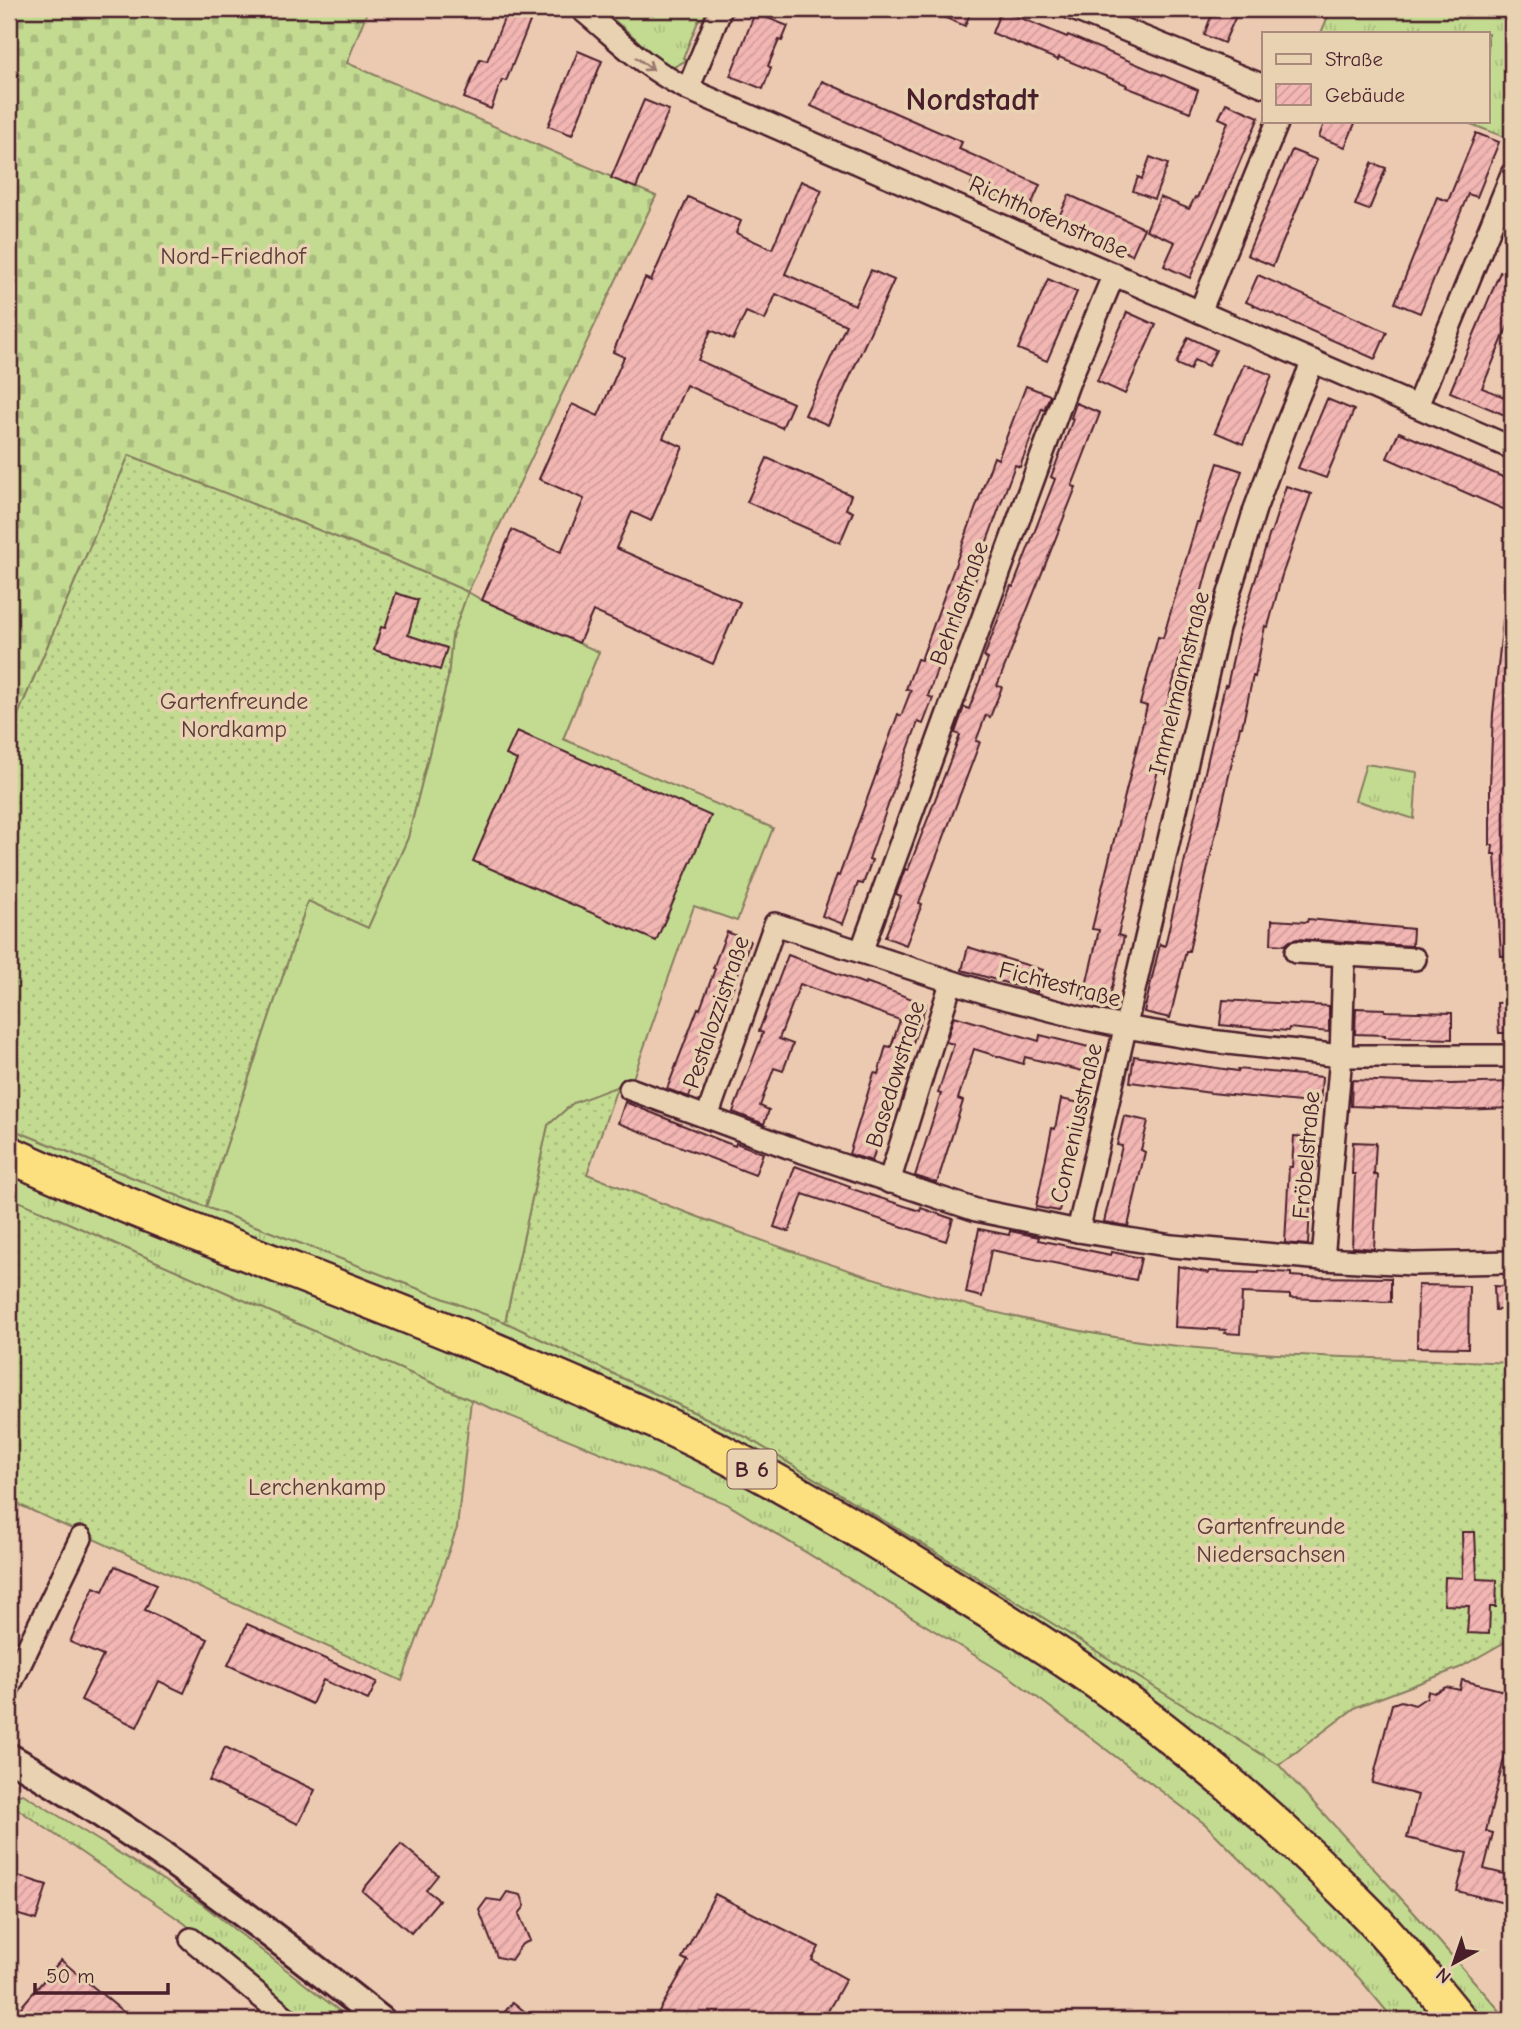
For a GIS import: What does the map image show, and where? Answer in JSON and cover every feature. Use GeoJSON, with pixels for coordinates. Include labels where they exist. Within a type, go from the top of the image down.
{"type":"FeatureCollection","features":[{"type":"Feature","properties":{"kind":"highway","name":"B 6"},"geometry":{"type":"LineString","coordinates":[[9,1154],[279,1267],[491,1350],[634,1412],[740,1463],[875,1540],[1077,1667],[1133,1707],[1244,1797],[1347,1892],[1398,1946],[1459,2020]]}},
{"type":"Feature","properties":{"kind":"highway","name":"B 6"},"geometry":{"type":"LineString","coordinates":[[9,1176],[115,1222],[565,1403],[682,1457],[783,1508],[1008,1647],[1112,1718],[1163,1757],[1334,1909],[1383,1962],[1430,2020]]}},
{"type":"Feature","properties":{"kind":"street","name":"Richthofenstraße"},"geometry":{"type":"LineString","coordinates":[[582,9],[641,61],[688,89],[1512,448]]}},
{"type":"Feature","properties":{"kind":"street"},"geometry":{"type":"LineString","coordinates":[[688,89],[721,9]]}},
{"type":"Feature","properties":{"kind":"street"},"geometry":{"type":"LineString","coordinates":[[1073,9],[1111,16],[1262,85]]}},
{"type":"Feature","properties":{"kind":"street"},"geometry":{"type":"LineString","coordinates":[[1200,312],[1278,122]]}},
{"type":"Feature","properties":{"kind":"street"},"geometry":{"type":"LineString","coordinates":[[1417,406],[1512,174]]}},
{"type":"Feature","properties":{"kind":"street","name":"Behrlastraße"},"geometry":{"type":"LineString","coordinates":[[860,952],[1064,394],[1114,274]]}},
{"type":"Feature","properties":{"kind":"street","name":"Immelmannstraße"},"geometry":{"type":"LineString","coordinates":[[1125,1027],[1207,674],[1230,588],[1272,461],[1313,361]]}},
{"type":"Feature","properties":{"kind":"street","name":"Fichtestraße"},"geometry":{"type":"LineString","coordinates":[[775,924],[951,983],[1042,1009],[1125,1027],[1210,1041],[1341,1056],[1512,1056]]}},
{"type":"Feature","properties":{"kind":"street","name":"Pestalozzistraße"},"geometry":{"type":"LineString","coordinates":[[707,1117],[775,924]]}},
{"type":"Feature","properties":{"kind":"street"},"geometry":{"type":"LineString","coordinates":[[1296,952],[1415,959]]}},
{"type":"Feature","properties":{"kind":"street"},"geometry":{"type":"LineString","coordinates":[[1341,1056],[1344,956]]}},
{"type":"Feature","properties":{"kind":"street","name":"Basedowstraße"},"geometry":{"type":"LineString","coordinates":[[890,1182],[951,983]]}},
{"type":"Feature","properties":{"kind":"street","name":"Comeniusstraße"},"geometry":{"type":"LineString","coordinates":[[1078,1231],[1125,1027]]}},
{"type":"Feature","properties":{"kind":"street","name":"Fröbelstraße"},"geometry":{"type":"LineString","coordinates":[[1323,1259],[1341,1056]]}},
{"type":"Feature","properties":{"kind":"street","name":"Pestalozzistraße"},"geometry":{"type":"LineString","coordinates":[[630,1089],[788,1147]]}},
{"type":"Feature","properties":{"kind":"street","name":"Basedowstraße"},"geometry":{"type":"LineString","coordinates":[[788,1147],[976,1210]]}},
{"type":"Feature","properties":{"kind":"street","name":"Comeniusstraße"},"geometry":{"type":"LineString","coordinates":[[976,1210],[1172,1247],[1323,1259]]}},
{"type":"Feature","properties":{"kind":"street"},"geometry":{"type":"LineString","coordinates":[[1323,1259],[1413,1264],[1512,1262]]}},
{"type":"Feature","properties":{"kind":"street"},"geometry":{"type":"LineString","coordinates":[[9,1687],[81,1538]]}},
{"type":"Feature","properties":{"kind":"street"},"geometry":{"type":"LineString","coordinates":[[9,1757],[117,1823],[197,1878],[382,2020]]}},
{"type":"Feature","properties":{"kind":"street"},"geometry":{"type":"LineString","coordinates":[[191,1939],[289,2020]]}},
{"type":"Feature","properties":{"kind":"green space","name":"Nord-Friedhof"},"geometry":{"type":"Polygon","coordinates":[[[9,9],[368,9],[347,63],[656,196],[468,592],[129,455],[9,736],[9,9]]]}},
{"type":"Feature","properties":{"kind":"green space"},"geometry":{"type":"Polygon","coordinates":[[[601,9],[704,9],[705,20],[699,19],[683,58],[687,60],[674,67],[662,67],[635,38],[601,9]]]}},
{"type":"Feature","properties":{"kind":"green space"},"geometry":{"type":"Polygon","coordinates":[[[1331,9],[1512,9],[1512,140],[1466,122],[1490,122],[1490,32],[1321,32],[1331,9]]]}},
{"type":"Feature","properties":{"kind":"green space","name":"Gartenfreunde Nordkamp"},"geometry":{"type":"Polygon","coordinates":[[[129,455],[468,592],[452,637],[448,678],[408,838],[368,928],[308,901],[206,1207],[9,1128],[9,736],[129,455]]]}},
{"type":"Feature","properties":{"kind":"green space"},"geometry":{"type":"Polygon","coordinates":[[[468,592],[599,652],[563,739],[773,828],[737,921],[694,906],[632,1081],[573,1103],[548,1125],[505,1322],[206,1207],[308,901],[368,928],[408,838],[448,678],[452,637],[468,592]]]}},
{"type":"Feature","properties":{"kind":"green space"},"geometry":{"type":"Polygon","coordinates":[[[1366,764],[1417,772],[1414,819],[1355,800],[1366,764]]]}},
{"type":"Feature","properties":{"kind":"green space","name":"Gartenfreunde Niedersachsen"},"geometry":{"type":"Polygon","coordinates":[[[618,1085],[587,1174],[800,1254],[873,1278],[1020,1318],[1094,1334],[1169,1345],[1298,1355],[1512,1363],[1512,1638],[1459,1668],[1356,1707],[1279,1765],[748,1438],[505,1322],[548,1125],[573,1103],[618,1085]]]}},
{"type":"Feature","properties":{"kind":"green space"},"geometry":{"type":"Polygon","coordinates":[[[9,1128],[505,1322],[748,1438],[1279,1765],[1508,2020],[1394,2020],[1359,1978],[1205,1824],[1010,1677],[727,1504],[471,1400],[9,1197],[9,1128]]]}},
{"type":"Feature","properties":{"kind":"green space","name":"Lerchenkamp"},"geometry":{"type":"Polygon","coordinates":[[[9,1197],[471,1400],[457,1528],[402,1681],[9,1500],[9,1197]]]}},
{"type":"Feature","properties":{"kind":"green space"},"geometry":{"type":"Polygon","coordinates":[[[23,1794],[202,1904],[351,2020],[300,2020],[184,1923],[9,1803],[9,1797],[23,1794]]]}},
{"type":"Feature","properties":{"kind":"building"},"geometry":{"type":"Polygon","coordinates":[[[508,9],[535,9],[506,81],[502,80],[491,109],[464,98],[480,59],[487,61],[508,9]]]}},
{"type":"Feature","properties":{"kind":"building"},"geometry":{"type":"Polygon","coordinates":[[[924,9],[972,9],[965,26],[924,9]]]}},
{"type":"Feature","properties":{"kind":"building"},"geometry":{"type":"Polygon","coordinates":[[[1214,9],[1239,9],[1224,43],[1204,35],[1214,9]]]}},
{"type":"Feature","properties":{"kind":"building"},"geometry":{"type":"Polygon","coordinates":[[[1001,10],[1198,90],[1190,112],[1059,57],[1058,60],[992,33],[1001,10]]]}},
{"type":"Feature","properties":{"kind":"building"},"geometry":{"type":"Polygon","coordinates":[[[755,13],[788,26],[768,66],[771,68],[763,89],[730,76],[755,13]]]}},
{"type":"Feature","properties":{"kind":"building"},"geometry":{"type":"Polygon","coordinates":[[[578,51],[602,61],[572,135],[548,126],[578,51]]]}},
{"type":"Feature","properties":{"kind":"building"},"geometry":{"type":"Polygon","coordinates":[[[822,81],[962,142],[959,149],[1040,185],[1029,210],[971,185],[974,179],[811,106],[822,81]]]}},
{"type":"Feature","properties":{"kind":"building"},"geometry":{"type":"Polygon","coordinates":[[[644,100],[669,110],[636,188],[611,178],[644,100]]]}},
{"type":"Feature","properties":{"kind":"building"},"geometry":{"type":"Polygon","coordinates":[[[1226,103],[1259,117],[1190,278],[1164,266],[1175,242],[1146,230],[1160,197],[1189,209],[1195,197],[1197,198],[1228,122],[1219,118],[1226,103]]]}},
{"type":"Feature","properties":{"kind":"building"},"geometry":{"type":"Polygon","coordinates":[[[1325,122],[1356,122],[1345,147],[1319,137],[1325,122]]]}},
{"type":"Feature","properties":{"kind":"building"},"geometry":{"type":"Polygon","coordinates":[[[1476,133],[1499,142],[1477,197],[1468,194],[1420,313],[1395,303],[1437,197],[1448,201],[1476,133]]]}},
{"type":"Feature","properties":{"kind":"building"},"geometry":{"type":"Polygon","coordinates":[[[1292,150],[1317,160],[1273,266],[1247,255],[1292,150]]]}},
{"type":"Feature","properties":{"kind":"building"},"geometry":{"type":"Polygon","coordinates":[[[1150,157],[1168,164],[1154,199],[1133,191],[1138,177],[1142,179],[1150,157]]]}},
{"type":"Feature","properties":{"kind":"building"},"geometry":{"type":"Polygon","coordinates":[[[1372,163],[1386,168],[1369,210],[1355,205],[1372,163]]]}},
{"type":"Feature","properties":{"kind":"building"},"geometry":{"type":"Polygon","coordinates":[[[801,181],[822,190],[785,274],[855,305],[871,270],[894,280],[828,425],[805,415],[846,325],[776,294],[765,320],[746,312],[733,340],[711,330],[698,360],[793,403],[782,428],[686,385],[663,438],[683,447],[651,521],[632,512],[616,548],[740,602],[713,664],[593,611],[579,643],[482,600],[512,530],[561,552],[584,499],[539,479],[572,404],[598,416],[624,357],[613,352],[645,278],[651,281],[688,197],[741,221],[736,233],[772,249],[801,181]]]}},
{"type":"Feature","properties":{"kind":"building"},"geometry":{"type":"Polygon","coordinates":[[[1069,195],[1144,228],[1132,255],[1057,221],[1069,195]]]}},
{"type":"Feature","properties":{"kind":"building"},"geometry":{"type":"Polygon","coordinates":[[[1512,248],[1512,316],[1482,388],[1512,400],[1512,418],[1450,392],[1512,248]]]}},
{"type":"Feature","properties":{"kind":"building"},"geometry":{"type":"Polygon","coordinates":[[[1258,275],[1387,332],[1375,359],[1246,302],[1258,275]]]}},
{"type":"Feature","properties":{"kind":"building"},"geometry":{"type":"Polygon","coordinates":[[[1048,279],[1077,292],[1047,361],[1018,349],[1048,279]]]}},
{"type":"Feature","properties":{"kind":"building"},"geometry":{"type":"Polygon","coordinates":[[[1127,312],[1156,325],[1125,394],[1097,381],[1127,312]]]}},
{"type":"Feature","properties":{"kind":"building"},"geometry":{"type":"Polygon","coordinates":[[[1188,337],[1216,350],[1208,366],[1194,360],[1190,370],[1176,364],[1188,337]]]}},
{"type":"Feature","properties":{"kind":"building"},"geometry":{"type":"Polygon","coordinates":[[[1244,364],[1272,375],[1243,444],[1215,432],[1244,364]]]}},
{"type":"Feature","properties":{"kind":"building"},"geometry":{"type":"Polygon","coordinates":[[[1026,386],[1050,395],[1044,410],[1042,408],[1020,467],[1015,465],[975,574],[977,575],[950,646],[946,645],[933,681],[928,696],[933,698],[923,724],[918,722],[869,859],[872,860],[863,884],[858,883],[843,924],[822,916],[898,714],[901,716],[911,690],[906,689],[917,659],[921,660],[994,457],[998,459],[1026,386]]]}},
{"type":"Feature","properties":{"kind":"building"},"geometry":{"type":"Polygon","coordinates":[[[1327,399],[1354,410],[1326,478],[1298,468],[1327,399]]]}},
{"type":"Feature","properties":{"kind":"building"},"geometry":{"type":"Polygon","coordinates":[[[1076,403],[1100,413],[1072,486],[1076,487],[997,686],[1002,687],[990,717],[986,715],[976,741],[980,742],[919,903],[922,904],[906,945],[885,937],[901,896],[896,894],[905,869],[908,870],[960,735],[955,733],[964,707],[969,709],[988,659],[984,657],[1055,479],[1051,477],[1073,419],[1071,418],[1076,403]]]}},
{"type":"Feature","properties":{"kind":"building"},"geometry":{"type":"Polygon","coordinates":[[[1399,432],[1512,481],[1512,513],[1387,458],[1399,432]]]}},
{"type":"Feature","properties":{"kind":"building"},"geometry":{"type":"Polygon","coordinates":[[[767,458],[851,495],[846,509],[853,512],[840,543],[747,502],[767,458]]]}},
{"type":"Feature","properties":{"kind":"building"},"geometry":{"type":"Polygon","coordinates":[[[1218,463],[1242,471],[1209,564],[1193,624],[1189,623],[1159,735],[1166,737],[1118,935],[1124,937],[1108,1005],[1083,999],[1099,930],[1092,929],[1147,706],[1140,704],[1158,637],[1163,638],[1197,522],[1218,463]]]}},
{"type":"Feature","properties":{"kind":"building"},"geometry":{"type":"Polygon","coordinates":[[[1286,486],[1311,494],[1282,575],[1268,627],[1265,626],[1189,951],[1186,951],[1170,1018],[1144,1012],[1160,944],[1165,946],[1238,635],[1286,486]]]}},
{"type":"Feature","properties":{"kind":"building"},"geometry":{"type":"Polygon","coordinates":[[[396,593],[418,600],[408,635],[447,648],[440,670],[374,650],[381,627],[385,628],[396,593]]]}},
{"type":"Feature","properties":{"kind":"building"},"geometry":{"type":"Polygon","coordinates":[[[1503,619],[1512,620],[1512,956],[1501,956],[1495,854],[1492,854],[1493,845],[1490,845],[1493,714],[1503,619]]]}},
{"type":"Feature","properties":{"kind":"building"},"geometry":{"type":"Polygon","coordinates":[[[517,731],[711,816],[656,941],[473,861],[517,760],[506,755],[517,731]]]}},
{"type":"Feature","properties":{"kind":"building"},"geometry":{"type":"Polygon","coordinates":[[[1308,919],[1413,929],[1412,946],[1297,939],[1285,945],[1271,944],[1272,920],[1307,922],[1308,919]]]}},
{"type":"Feature","properties":{"kind":"building"},"geometry":{"type":"Polygon","coordinates":[[[727,932],[750,941],[689,1097],[667,1089],[698,1008],[700,1009],[727,932]]]}},
{"type":"Feature","properties":{"kind":"building"},"geometry":{"type":"Polygon","coordinates":[[[968,947],[1043,970],[1037,992],[962,970],[968,947]]]}},
{"type":"Feature","properties":{"kind":"building"},"geometry":{"type":"Polygon","coordinates":[[[788,955],[926,1004],[900,1081],[897,1080],[872,1161],[849,1154],[874,1073],[878,1074],[886,1046],[891,1047],[900,1020],[800,984],[779,1039],[793,1044],[783,1071],[774,1068],[760,1106],[769,1110],[764,1124],[733,1112],[763,1033],[759,1031],[788,955]]]}},
{"type":"Feature","properties":{"kind":"building"},"geometry":{"type":"Polygon","coordinates":[[[1223,1000],[1329,1006],[1329,1032],[1220,1025],[1223,1000]]]}},
{"type":"Feature","properties":{"kind":"building"},"geometry":{"type":"Polygon","coordinates":[[[1512,1002],[1512,1033],[1499,1033],[1497,1003],[1512,1002]]]}},
{"type":"Feature","properties":{"kind":"building"},"geometry":{"type":"Polygon","coordinates":[[[1356,1008],[1452,1013],[1452,1039],[1355,1034],[1356,1008]]]}},
{"type":"Feature","properties":{"kind":"building"},"geometry":{"type":"Polygon","coordinates":[[[954,1016],[1039,1041],[1040,1035],[1101,1050],[1095,1074],[1025,1057],[1023,1064],[974,1049],[958,1099],[963,1101],[937,1183],[915,1176],[954,1044],[946,1042],[954,1016]]]}},
{"type":"Feature","properties":{"kind":"building"},"geometry":{"type":"Polygon","coordinates":[[[1134,1056],[1238,1071],[1322,1077],[1320,1104],[1130,1082],[1134,1056]]]}},
{"type":"Feature","properties":{"kind":"building"},"geometry":{"type":"Polygon","coordinates":[[[1352,1080],[1451,1084],[1512,1082],[1512,1108],[1460,1110],[1351,1106],[1352,1080]]]}},
{"type":"Feature","properties":{"kind":"building"},"geometry":{"type":"Polygon","coordinates":[[[1061,1099],[1085,1104],[1079,1134],[1075,1133],[1059,1211],[1036,1207],[1052,1128],[1055,1129],[1061,1099]]]}},
{"type":"Feature","properties":{"kind":"building"},"geometry":{"type":"Polygon","coordinates":[[[625,1102],[735,1146],[736,1143],[763,1153],[755,1175],[618,1123],[625,1102]]]}},
{"type":"Feature","properties":{"kind":"building"},"geometry":{"type":"Polygon","coordinates":[[[1124,1116],[1148,1121],[1141,1150],[1145,1152],[1128,1226],[1104,1222],[1122,1146],[1117,1145],[1124,1116]]]}},
{"type":"Feature","properties":{"kind":"building"},"geometry":{"type":"Polygon","coordinates":[[[1294,1136],[1318,1138],[1316,1169],[1312,1168],[1308,1245],[1285,1243],[1289,1167],[1292,1167],[1294,1136]]]}},
{"type":"Feature","properties":{"kind":"building"},"geometry":{"type":"Polygon","coordinates":[[[1353,1142],[1376,1143],[1374,1175],[1378,1175],[1374,1249],[1352,1247],[1355,1174],[1352,1174],[1353,1142]]]}},
{"type":"Feature","properties":{"kind":"building"},"geometry":{"type":"Polygon","coordinates":[[[795,1166],[850,1186],[849,1188],[953,1219],[946,1241],[803,1194],[789,1232],[774,1227],[795,1166]]]}},
{"type":"Feature","properties":{"kind":"building"},"geometry":{"type":"Polygon","coordinates":[[[979,1229],[1009,1235],[1010,1231],[1039,1237],[1038,1240],[1111,1255],[1112,1252],[1141,1258],[1136,1280],[991,1250],[982,1297],[966,1293],[979,1229]]]}},
{"type":"Feature","properties":{"kind":"building"},"geometry":{"type":"Polygon","coordinates":[[[1178,1266],[1209,1273],[1259,1271],[1291,1273],[1291,1276],[1305,1277],[1391,1278],[1391,1302],[1242,1293],[1240,1334],[1225,1333],[1226,1330],[1175,1327],[1178,1266]]]}},
{"type":"Feature","properties":{"kind":"building"},"geometry":{"type":"Polygon","coordinates":[[[1418,1285],[1469,1286],[1468,1348],[1417,1347],[1418,1285]]]}},
{"type":"Feature","properties":{"kind":"building"},"geometry":{"type":"Polygon","coordinates":[[[1494,1286],[1512,1287],[1512,1309],[1495,1310],[1494,1286]]]}},
{"type":"Feature","properties":{"kind":"building"},"geometry":{"type":"Polygon","coordinates":[[[1462,1532],[1475,1532],[1477,1579],[1497,1580],[1496,1607],[1490,1607],[1489,1634],[1467,1633],[1469,1606],[1444,1605],[1445,1577],[1463,1578],[1462,1532]]]}},
{"type":"Feature","properties":{"kind":"building"},"geometry":{"type":"Polygon","coordinates":[[[115,1566],[157,1584],[145,1610],[208,1639],[184,1693],[159,1681],[137,1727],[81,1700],[103,1656],[70,1642],[94,1587],[103,1591],[115,1566]]]}},
{"type":"Feature","properties":{"kind":"building"},"geometry":{"type":"Polygon","coordinates":[[[247,1624],[377,1682],[368,1700],[323,1680],[312,1704],[228,1665],[247,1624]]]}},
{"type":"Feature","properties":{"kind":"building"},"geometry":{"type":"Polygon","coordinates":[[[1462,1680],[1508,1692],[1506,1701],[1512,1712],[1511,1731],[1486,1831],[1493,1833],[1484,1869],[1512,1876],[1512,1905],[1457,1891],[1467,1853],[1407,1838],[1418,1795],[1372,1783],[1392,1704],[1401,1701],[1415,1705],[1427,1697],[1428,1691],[1434,1693],[1446,1687],[1460,1690],[1462,1680]]]}},
{"type":"Feature","properties":{"kind":"building"},"geometry":{"type":"Polygon","coordinates":[[[225,1747],[315,1790],[298,1824],[209,1781],[225,1747]]]}},
{"type":"Feature","properties":{"kind":"building"},"geometry":{"type":"Polygon","coordinates":[[[401,1844],[438,1875],[426,1890],[439,1900],[411,1933],[362,1891],[401,1844]]]}},
{"type":"Feature","properties":{"kind":"building"},"geometry":{"type":"Polygon","coordinates":[[[9,1873],[47,1885],[36,1920],[9,1912],[9,1873]]]}},
{"type":"Feature","properties":{"kind":"building"},"geometry":{"type":"Polygon","coordinates":[[[507,1892],[521,1895],[525,1906],[519,1914],[530,1941],[522,1944],[511,1960],[497,1957],[479,1910],[487,1899],[501,1901],[507,1892]]]}},
{"type":"Feature","properties":{"kind":"building"},"geometry":{"type":"Polygon","coordinates":[[[715,1894],[819,1947],[812,1960],[846,1979],[823,2020],[800,2020],[785,2012],[781,2020],[654,2020],[688,1961],[682,1958],[715,1894]]]}},
{"type":"Feature","properties":{"kind":"building"},"geometry":{"type":"Polygon","coordinates":[[[61,1960],[133,2020],[10,2020],[61,1960]]]}},
{"type":"Feature","properties":{"kind":"building"},"geometry":{"type":"Polygon","coordinates":[[[513,2002],[535,2020],[498,2020],[513,2002]]]}},
{"type":"Feature","properties":{"kind":"district","name":"Nordstadt"},"geometry":{"type":"Point","coordinates":[972,99]}}]}
